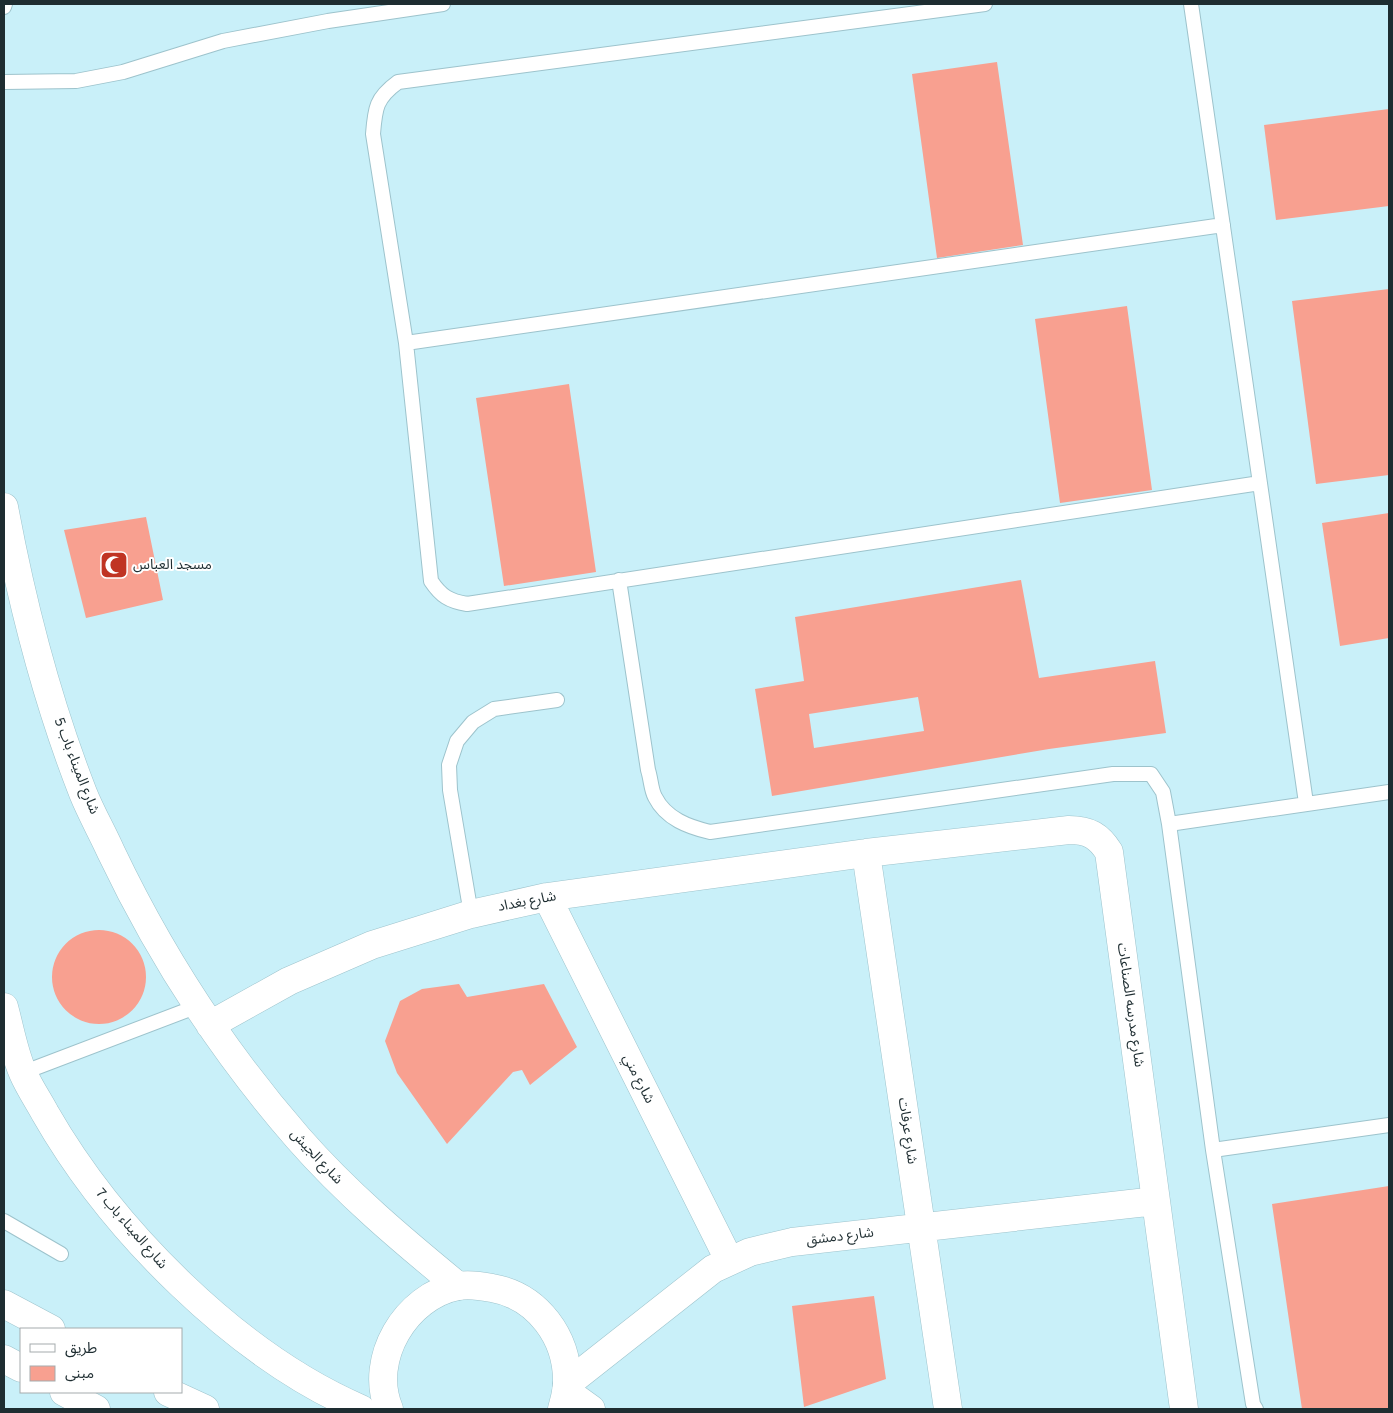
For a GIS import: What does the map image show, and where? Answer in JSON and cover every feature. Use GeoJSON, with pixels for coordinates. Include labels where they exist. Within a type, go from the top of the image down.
{"type":"FeatureCollection","features":[{"type":"Feature","properties":{"kind":"street","name":"شارع الميناء باب 5"},"geometry":{"type":"LineString","coordinates":[[4,507],[13,555],[45,682],[84,794],[136,903],[204,1015]]}},
{"type":"Feature","properties":{"kind":"street","name":"شارع مدرسه الصناعات"},"geometry":{"type":"LineString","coordinates":[[866,853],[1069,830],[1082,830],[1094,834],[1110,852],[1184,1409]]}},
{"type":"Feature","properties":{"kind":"street","name":"شارع بغداد"},"geometry":{"type":"LineString","coordinates":[[204,1015],[372,945],[471,914],[547,897],[866,853]]}},
{"type":"Feature","properties":{"kind":"street","name":"شارع عرفات"},"geometry":{"type":"LineString","coordinates":[[866,853],[948,1409]]}},
{"type":"Feature","properties":{"kind":"street","name":"شارع مني"},"geometry":{"type":"LineString","coordinates":[[547,897],[729,1260]]}},
{"type":"Feature","properties":{"kind":"street","name":"شارع الميناء باب 7"},"geometry":{"type":"LineString","coordinates":[[4,1007],[22,1072],[65,1148],[120,1220],[182,1286],[252,1344],[328,1395],[361,1409]]}},
{"type":"Feature","properties":{"kind":"street","name":"شارع الجيش"},"geometry":{"type":"LineString","coordinates":[[204,1015],[252,1083],[349,1192],[458,1286]]}},
{"type":"Feature","properties":{"kind":"street","name":"شارع دمشق"},"geometry":{"type":"LineString","coordinates":[[565,1394],[699,1278],[729,1260],[771,1246],[1156,1201]]}},
{"type":"Feature","properties":{"kind":"street"},"geometry":{"type":"LineString","coordinates":[[389,1409],[383,1383],[385,1361],[392,1340],[402,1322],[418,1306],[436,1295],[458,1286],[481,1286],[505,1290],[526,1301],[544,1317],[558,1337],[566,1360],[565,1394],[591,1409]]}},
{"type":"Feature","properties":{"kind":"street"},"geometry":{"type":"LineString","coordinates":[[4,1304],[49,1328]]}},
{"type":"Feature","properties":{"kind":"street"},"geometry":{"type":"LineString","coordinates":[[4,1358],[20,1367]]}},
{"type":"Feature","properties":{"kind":"street"},"geometry":{"type":"LineString","coordinates":[[66,1393],[96,1409]]}},
{"type":"Feature","properties":{"kind":"street"},"geometry":{"type":"LineString","coordinates":[[170,1393],[205,1409]]}},
{"type":"Feature","properties":{"kind":"lane"},"geometry":{"type":"LineString","coordinates":[[4,82],[76,81],[123,72],[223,41],[328,21],[443,4]]}},
{"type":"Feature","properties":{"kind":"lane"},"geometry":{"type":"LineString","coordinates":[[985,4],[398,82],[383,93],[374,112],[373,134],[406,343],[431,581],[439,594],[451,601],[467,604],[1260,483]]}},
{"type":"Feature","properties":{"kind":"lane"},"geometry":{"type":"LineString","coordinates":[[1192,4],[1306,804]]}},
{"type":"Feature","properties":{"kind":"lane"},"geometry":{"type":"LineString","coordinates":[[406,343],[1223,225]]}},
{"type":"Feature","properties":{"kind":"lane"},"geometry":{"type":"LineString","coordinates":[[619,580],[648,770],[655,797],[672,818],[691,827],[710,832],[1103,775],[1151,774],[1163,792],[1213,1150],[1253,1404],[1256,1409]]}},
{"type":"Feature","properties":{"kind":"lane"},"geometry":{"type":"LineString","coordinates":[[471,914],[450,790],[449,765],[457,741],[473,722],[494,709],[557,700]]}},
{"type":"Feature","properties":{"kind":"lane"},"geometry":{"type":"LineString","coordinates":[[1168,824],[1389,792]]}},
{"type":"Feature","properties":{"kind":"lane"},"geometry":{"type":"LineString","coordinates":[[22,1072],[204,1015]]}},
{"type":"Feature","properties":{"kind":"lane"},"geometry":{"type":"LineString","coordinates":[[1213,1150],[1389,1124]]}},
{"type":"Feature","properties":{"kind":"lane"},"geometry":{"type":"LineString","coordinates":[[4,1222],[61,1254]]}},
{"type":"Feature","properties":{"kind":"building"},"geometry":{"type":"Polygon","coordinates":[[[997,62],[1023,245],[937,258],[912,74],[997,62]]]}},
{"type":"Feature","properties":{"kind":"building"},"geometry":{"type":"Polygon","coordinates":[[[1389,109],[1389,206],[1276,220],[1264,125],[1389,109]]]}},
{"type":"Feature","properties":{"kind":"building"},"geometry":{"type":"Polygon","coordinates":[[[1389,289],[1389,475],[1316,484],[1292,301],[1389,289]]]}},
{"type":"Feature","properties":{"kind":"building"},"geometry":{"type":"Polygon","coordinates":[[[1127,306],[1152,490],[1060,503],[1035,319],[1127,306]]]}},
{"type":"Feature","properties":{"kind":"building"},"geometry":{"type":"Polygon","coordinates":[[[569,384],[596,572],[504,586],[476,398],[569,384]]]}},
{"type":"Feature","properties":{"kind":"building"},"geometry":{"type":"Polygon","coordinates":[[[1389,513],[1389,638],[1340,646],[1322,523],[1389,513]]]}},
{"type":"Feature","properties":{"kind":"building","name":"مسجد العباس"},"geometry":{"type":"Polygon","coordinates":[[[146,517],[163,600],[86,618],[64,530],[146,517]]]}},
{"type":"Feature","properties":{"kind":"building"},"geometry":{"type":"Polygon","coordinates":[[[1021,580],[1039,678],[1155,661],[1166,733],[1049,749],[772,796],[755,689],[804,681],[795,617],[1021,580]],[[918,697],[809,714],[814,748],[924,731],[918,697]]]}},
{"type":"Feature","properties":{"kind":"building"},"geometry":{"type":"Polygon","coordinates":[[[99,930],[117,933],[132,944],[143,959],[146,977],[143,995],[132,1010],[117,1021],[99,1024],[81,1021],[66,1010],[55,995],[52,977],[55,959],[66,944],[81,933],[99,930]]]}},
{"type":"Feature","properties":{"kind":"building"},"geometry":{"type":"Polygon","coordinates":[[[459,984],[467,997],[544,984],[577,1047],[530,1085],[522,1070],[513,1072],[447,1144],[397,1073],[385,1041],[400,1001],[422,989],[459,984]]]}},
{"type":"Feature","properties":{"kind":"building"},"geometry":{"type":"Polygon","coordinates":[[[1389,1186],[1389,1409],[1302,1409],[1272,1204],[1389,1186]]]}},
{"type":"Feature","properties":{"kind":"building"},"geometry":{"type":"Polygon","coordinates":[[[874,1296],[886,1379],[804,1407],[792,1306],[874,1296]]]}},
{"type":"Feature","properties":{"kind":"place","name":"مسجد العباس"},"geometry":{"type":"Point","coordinates":[114,565]}}]}
